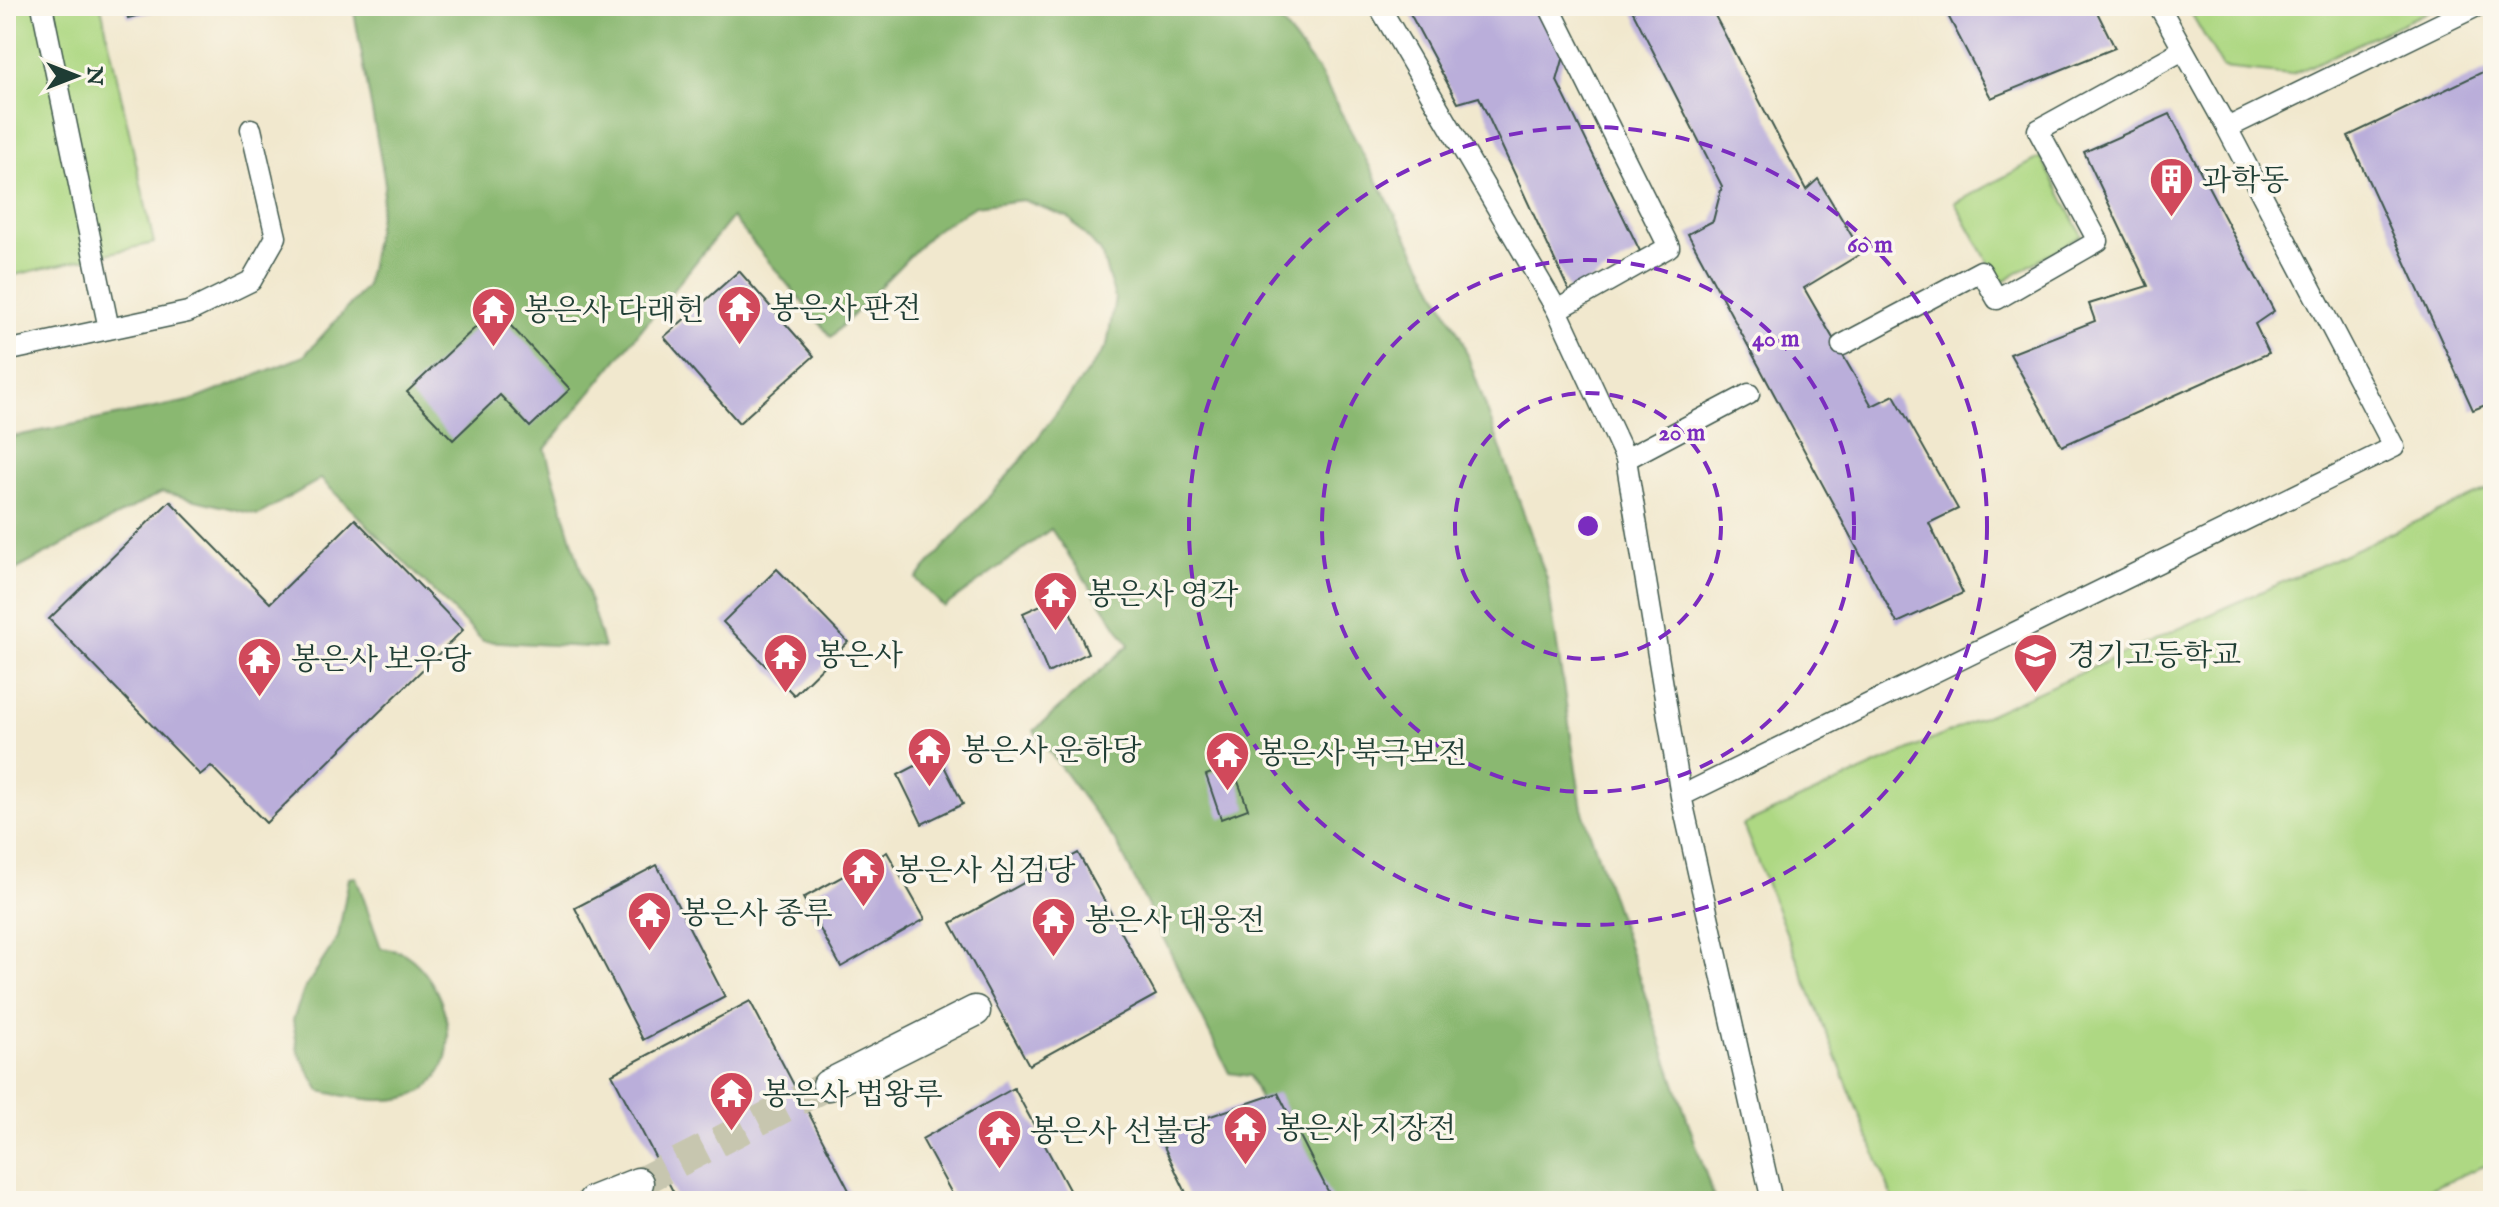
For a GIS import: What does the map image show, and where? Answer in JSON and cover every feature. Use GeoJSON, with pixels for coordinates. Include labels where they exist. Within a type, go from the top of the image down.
{"type":"FeatureCollection","features":[{"type":"Feature","properties":{"kind":"street"},"geometry":{"type":"LineString","coordinates":[[828,1085],[975,1011]]}},
{"type":"Feature","properties":{"kind":"street"},"geometry":{"type":"LineString","coordinates":[[593,1201],[638,1183]]}},
{"type":"Feature","properties":{"kind":"lane"},"geometry":{"type":"LineString","coordinates":[[42,6],[109,329]]}},
{"type":"Feature","properties":{"kind":"lane"},"geometry":{"type":"LineString","coordinates":[[1379,6],[1557,310],[1626,459],[1681,796],[1772,1201]]}},
{"type":"Feature","properties":{"kind":"lane"},"geometry":{"type":"LineString","coordinates":[[1549,6],[1669,247],[1557,310]]}},
{"type":"Feature","properties":{"kind":"lane"},"geometry":{"type":"LineString","coordinates":[[1681,796],[2394,447],[2227,128],[2159,6]]}},
{"type":"Feature","properties":{"kind":"lane"},"geometry":{"type":"LineString","coordinates":[[2227,128],[2477,6]]}},
{"type":"Feature","properties":{"kind":"lane"},"geometry":{"type":"LineString","coordinates":[[1842,345],[1981,271],[1997,299],[2098,241],[2038,130],[2183,50]]}},
{"type":"Feature","properties":{"kind":"lane"},"geometry":{"type":"LineString","coordinates":[[6,351],[188,312],[251,281],[276,237],[251,129]]}},
{"type":"Feature","properties":{"kind":"lane"},"geometry":{"type":"LineString","coordinates":[[1626,459],[1749,394]]}},
{"type":"Feature","properties":{"kind":"green space"},"geometry":{"type":"Polygon","coordinates":[[[6,6],[101,6],[154,243],[6,277],[6,6]]]}},
{"type":"Feature","properties":{"kind":"green space"},"geometry":{"type":"Polygon","coordinates":[[[353,6],[1269,6],[1320,73],[1462,340],[1547,579],[1582,809],[1715,1201],[1305,1201],[1250,1076],[1229,1073],[1118,845],[1034,731],[1129,645],[1051,529],[944,607],[916,579],[1018,464],[1107,346],[1115,298],[1101,252],[1068,217],[1023,200],[975,206],[934,231],[831,337],[732,217],[545,449],[604,648],[483,641],[321,479],[258,515],[162,492],[6,575],[6,438],[194,400],[304,356],[366,287],[385,183],[353,6]]]}},
{"type":"Feature","properties":{"kind":"green space"},"geometry":{"type":"Polygon","coordinates":[[[2187,6],[2440,6],[2291,75],[2223,68],[2187,6]]]}},
{"type":"Feature","properties":{"kind":"green space"},"geometry":{"type":"Polygon","coordinates":[[[2041,157],[2082,235],[2000,283],[1955,203],[2041,157]]]}},
{"type":"Feature","properties":{"kind":"green space"},"geometry":{"type":"Polygon","coordinates":[[[2489,489],[2493,497],[2493,1162],[2401,1201],[1894,1201],[1743,825],[2489,489]]]}},
{"type":"Feature","properties":{"kind":"green space"},"geometry":{"type":"Polygon","coordinates":[[[356,877],[381,948],[405,954],[419,966],[441,1001],[446,1021],[448,1041],[445,1060],[437,1077],[422,1091],[399,1099],[372,1100],[320,1091],[298,1052],[293,1020],[304,990],[338,937],[349,878],[356,877]]]}},
{"type":"Feature","properties":{"kind":"building"},"geometry":{"type":"Polygon","coordinates":[[[125,6],[171,6],[172,7],[128,18],[125,6]]]}},
{"type":"Feature","properties":{"kind":"building"},"geometry":{"type":"Polygon","coordinates":[[[1406,6],[1537,6],[1564,56],[1557,81],[1640,251],[1570,293],[1479,97],[1458,103],[1406,6]]]}},
{"type":"Feature","properties":{"kind":"building"},"geometry":{"type":"Polygon","coordinates":[[[1630,6],[1710,6],[1806,190],[1818,179],[1862,253],[1804,288],[1872,406],[1894,395],[1958,509],[1929,523],[1963,593],[1897,623],[1688,234],[1713,221],[1722,186],[1630,6]]]}},
{"type":"Feature","properties":{"kind":"building"},"geometry":{"type":"Polygon","coordinates":[[[1943,6],[2094,6],[2115,48],[1991,98],[1943,6]]]}},
{"type":"Feature","properties":{"kind":"building"},"geometry":{"type":"Polygon","coordinates":[[[2493,67],[2493,402],[2473,410],[2348,136],[2493,67]]]}},
{"type":"Feature","properties":{"kind":"building","name":"과학동"},"geometry":{"type":"Polygon","coordinates":[[[2170,114],[2274,311],[2255,324],[2269,353],[2062,446],[2010,354],[2095,321],[2089,304],[2148,286],[2084,152],[2170,114]]]}},
{"type":"Feature","properties":{"kind":"building","name":"봉은사 판전"},"geometry":{"type":"Polygon","coordinates":[[[739,271],[814,356],[739,423],[664,337],[739,271]]]}},
{"type":"Feature","properties":{"kind":"building","name":"봉은사 다래헌"},"geometry":{"type":"Polygon","coordinates":[[[495,309],[570,389],[530,427],[500,395],[453,440],[407,392],[495,309]]]}},
{"type":"Feature","properties":{"kind":"building","name":"봉은사 보우당"},"geometry":{"type":"Polygon","coordinates":[[[170,501],[270,603],[355,519],[463,630],[266,823],[211,766],[200,775],[49,619],[170,501]]]}},
{"type":"Feature","properties":{"kind":"building"},"geometry":{"type":"Polygon","coordinates":[[[777,569],[848,642],[794,695],[723,622],[777,569]]]}},
{"type":"Feature","properties":{"kind":"building","name":"봉은사 영각"},"geometry":{"type":"Polygon","coordinates":[[[1063,595],[1088,653],[1048,673],[1023,613],[1063,595]]]}},
{"type":"Feature","properties":{"kind":"building","name":"봉은사 운하당"},"geometry":{"type":"Polygon","coordinates":[[[938,754],[963,804],[922,824],[898,775],[938,754]]]}},
{"type":"Feature","properties":{"kind":"building","name":"봉은사 북극보전"},"geometry":{"type":"Polygon","coordinates":[[[1232,765],[1248,809],[1221,819],[1206,775],[1232,765]]]}},
{"type":"Feature","properties":{"kind":"building","name":"봉은사 심검당"},"geometry":{"type":"Polygon","coordinates":[[[887,852],[925,919],[841,967],[803,898],[887,852]]]}},
{"type":"Feature","properties":{"kind":"building","name":"봉은사 대웅전"},"geometry":{"type":"Polygon","coordinates":[[[1078,853],[1156,995],[1029,1065],[951,923],[1078,853]]]}},
{"type":"Feature","properties":{"kind":"building","name":"봉은사 종루"},"geometry":{"type":"Polygon","coordinates":[[[657,865],[725,997],[643,1040],[575,908],[657,865]]]}},
{"type":"Feature","properties":{"kind":"building","name":"봉은사 법왕루"},"geometry":{"type":"Polygon","coordinates":[[[750,1001],[850,1192],[834,1201],[678,1201],[612,1074],[750,1001]]]}},
{"type":"Feature","properties":{"kind":"building","name":"봉은사 선불당"},"geometry":{"type":"Polygon","coordinates":[[[1014,1088],[1075,1201],[956,1201],[922,1139],[1014,1088]]]}},
{"type":"Feature","properties":{"kind":"building","name":"봉은사 지장전"},"geometry":{"type":"Polygon","coordinates":[[[1278,1093],[1333,1201],[1190,1201],[1158,1134],[1278,1093]]]}},
{"type":"Feature","properties":{"kind":"tunnel"},"geometry":{"type":"LineString","coordinates":[[638,1183],[828,1085]]}},
{"type":"Feature","properties":{"kind":"place","name":"과학동"},"geometry":{"type":"Point","coordinates":[2171,219]}},
{"type":"Feature","properties":{"kind":"place","name":"봉은사 판전"},"geometry":{"type":"Point","coordinates":[739,347]}},
{"type":"Feature","properties":{"kind":"place","name":"봉은사 다래헌"},"geometry":{"type":"Point","coordinates":[493,349]}},
{"type":"Feature","properties":{"kind":"place","name":"봉은사 영각"},"geometry":{"type":"Point","coordinates":[1056,633]}},
{"type":"Feature","properties":{"kind":"place","name":"봉은사"},"geometry":{"type":"Point","coordinates":[785,694]}},
{"type":"Feature","properties":{"kind":"place","name":"경기고등학교"},"geometry":{"type":"Point","coordinates":[2036,694]}},
{"type":"Feature","properties":{"kind":"place","name":"봉은사 보우당"},"geometry":{"type":"Point","coordinates":[260,698]}},
{"type":"Feature","properties":{"kind":"place","name":"봉은사 운하당"},"geometry":{"type":"Point","coordinates":[930,789]}},
{"type":"Feature","properties":{"kind":"place","name":"봉은사 북극보전"},"geometry":{"type":"Point","coordinates":[1227,792]}},
{"type":"Feature","properties":{"kind":"place","name":"봉은사 심검당"},"geometry":{"type":"Point","coordinates":[864,909]}},
{"type":"Feature","properties":{"kind":"place","name":"봉은사 종루"},"geometry":{"type":"Point","coordinates":[650,952]}},
{"type":"Feature","properties":{"kind":"place","name":"봉은사 대웅전"},"geometry":{"type":"Point","coordinates":[1054,959]}},
{"type":"Feature","properties":{"kind":"place","name":"봉은사 법왕루"},"geometry":{"type":"Point","coordinates":[731,1133]}},
{"type":"Feature","properties":{"kind":"place","name":"봉은사 지장전"},"geometry":{"type":"Point","coordinates":[1245,1167]}},
{"type":"Feature","properties":{"kind":"place","name":"봉은사 선불당"},"geometry":{"type":"Point","coordinates":[999,1170]}}]}
